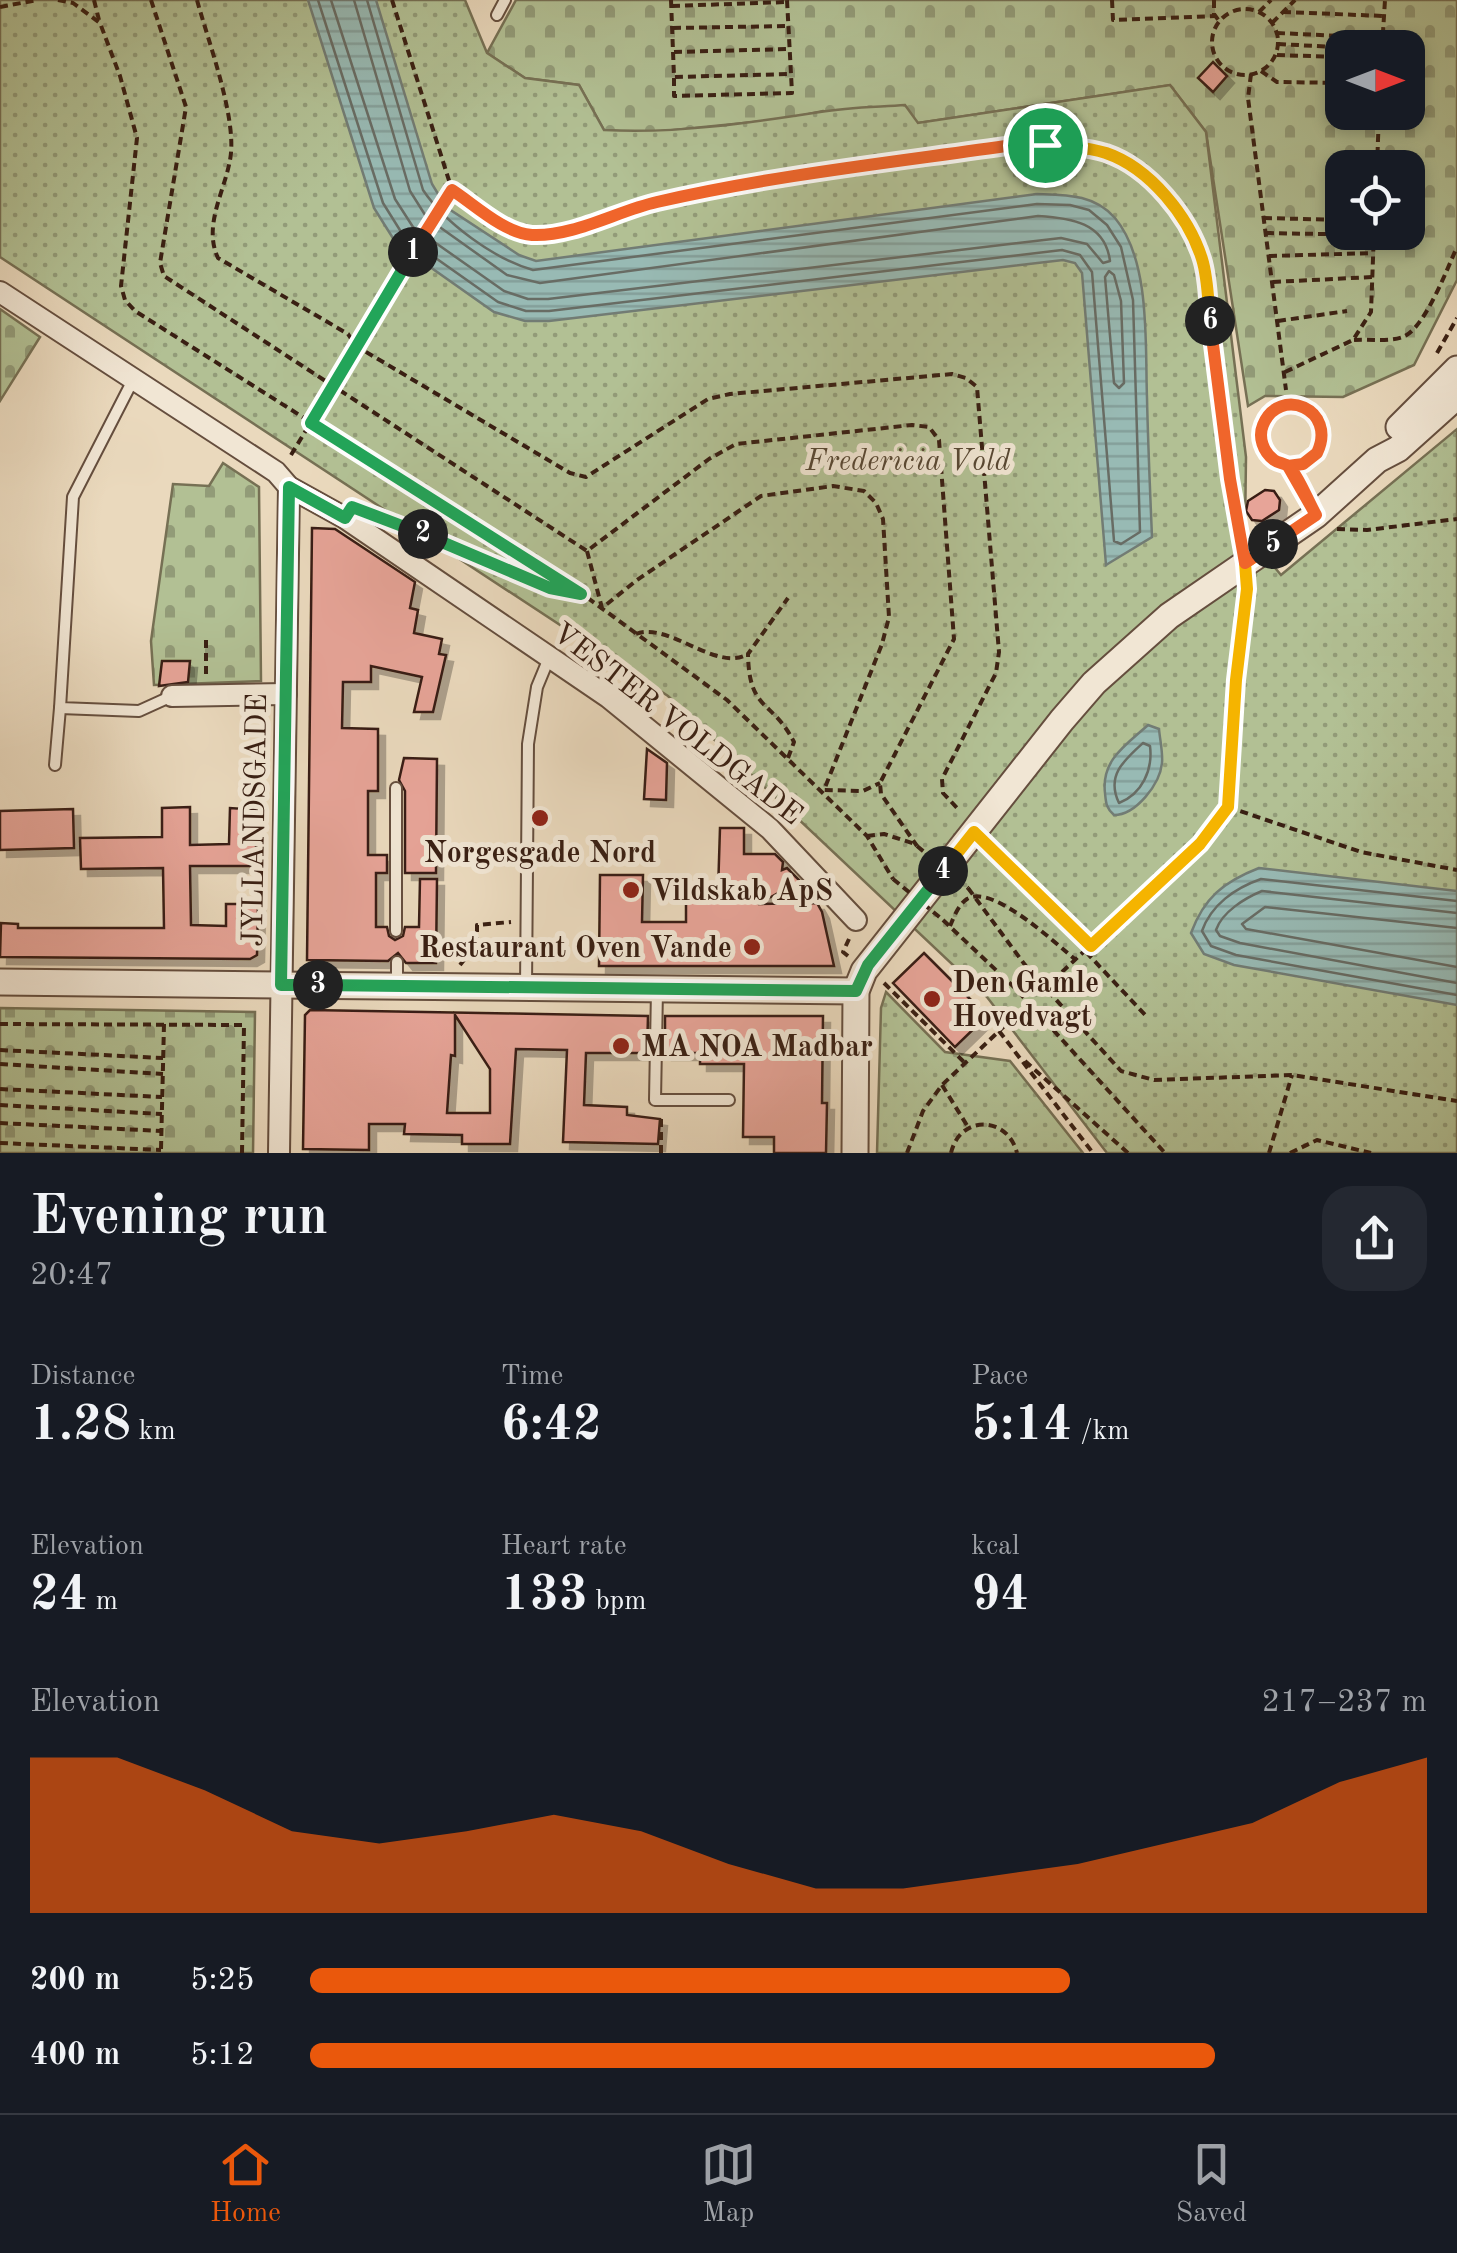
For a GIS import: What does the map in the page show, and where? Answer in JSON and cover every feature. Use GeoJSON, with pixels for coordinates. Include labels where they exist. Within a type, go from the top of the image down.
{"type":"FeatureCollection","features":[{"type":"Feature","properties":{"kind":"street","name":"VESTER VOLDGADE"},"geometry":{"type":"LineString","coordinates":[[0,292],[276,472],[289,487],[345,518],[608,697],[770,828],[856,920]]}},
{"type":"Feature","properties":{"kind":"street"},"geometry":{"type":"LineString","coordinates":[[1377,460],[1390,436],[1457,369]]}},
{"type":"Feature","properties":{"kind":"street"},"geometry":{"type":"LineString","coordinates":[[855,1153],[860,981],[974,832],[1094,682],[1169,616],[1316,515],[1457,396]]}},
{"type":"Feature","properties":{"kind":"street","name":"JYLLANDSGADE"},"geometry":{"type":"LineString","coordinates":[[279,1153],[289,487]]}},
{"type":"Feature","properties":{"kind":"street"},"geometry":{"type":"LineString","coordinates":[[172,696],[286,694]]}},
{"type":"Feature","properties":{"kind":"street"},"geometry":{"type":"LineString","coordinates":[[0,982],[281,985],[397,974],[460,987],[657,990],[860,981]]}},
{"type":"Feature","properties":{"kind":"lane"},"geometry":{"type":"LineString","coordinates":[[497,15],[505,0]]}},
{"type":"Feature","properties":{"kind":"lane"},"geometry":{"type":"LineString","coordinates":[[55,765],[73,497],[133,378]]}},
{"type":"Feature","properties":{"kind":"lane"},"geometry":{"type":"LineString","coordinates":[[1288,405],[1301,406],[1319,420],[1322,439],[1311,460],[1288,466],[1272,460],[1261,437],[1268,415],[1288,405]]}},
{"type":"Feature","properties":{"kind":"lane"},"geometry":{"type":"LineString","coordinates":[[1288,466],[1316,515]]}},
{"type":"Feature","properties":{"kind":"lane"},"geometry":{"type":"LineString","coordinates":[[526,988],[528,744],[537,687],[550,657]]}},
{"type":"Feature","properties":{"kind":"lane"},"geometry":{"type":"LineString","coordinates":[[60,708],[139,712],[172,696]]}},
{"type":"Feature","properties":{"kind":"lane"},"geometry":{"type":"LineString","coordinates":[[396,788],[396,932]]}},
{"type":"Feature","properties":{"kind":"lane"},"geometry":{"type":"LineString","coordinates":[[657,990],[655,1100],[730,1100]]}},
{"type":"Feature","properties":{"kind":"path"},"geometry":{"type":"LineString","coordinates":[[0,7],[36,0]]}},
{"type":"Feature","properties":{"kind":"path"},"geometry":{"type":"LineString","coordinates":[[58,0],[73,2],[100,23]]}},
{"type":"Feature","properties":{"kind":"path"},"geometry":{"type":"LineString","coordinates":[[94,0],[137,138],[121,276],[125,300],[135,311],[581,594],[728,700],[867,836],[892,879],[950,926],[1016,989],[1165,1153]]}},
{"type":"Feature","properties":{"kind":"path"},"geometry":{"type":"LineString","coordinates":[[152,0],[186,108],[160,264],[164,276],[587,551],[602,608]]}},
{"type":"Feature","properties":{"kind":"path"},"geometry":{"type":"LineString","coordinates":[[197,0],[231,129],[231,158],[212,228],[212,246],[218,258],[348,334],[356,346],[526,450],[570,472],[586,477],[692,407],[730,394],[952,374],[977,387],[998,652],[996,674],[942,778],[943,793],[974,832],[1091,946]]}},
{"type":"Feature","properties":{"kind":"path"},"geometry":{"type":"LineString","coordinates":[[392,0],[452,190],[506,226],[529,235],[560,232],[656,202],[994,148],[1079,147],[1110,154],[1152,181],[1186,224],[1203,260],[1213,359],[1247,589],[1236,680],[1228,807],[1200,844],[1062,972]]}},
{"type":"Feature","properties":{"kind":"path"},"geometry":{"type":"LineString","coordinates":[[1112,0],[1113,20],[1218,19],[1238,10],[1259,12],[1272,23],[1278,44],[1276,55],[1261,71],[1231,72],[1216,58],[1212,40],[1218,19],[1214,0]]}},
{"type":"Feature","properties":{"kind":"path"},"geometry":{"type":"LineString","coordinates":[[1259,12],[1271,0]]}},
{"type":"Feature","properties":{"kind":"path"},"geometry":{"type":"LineString","coordinates":[[1272,23],[1295,0]]}},
{"type":"Feature","properties":{"kind":"path"},"geometry":{"type":"LineString","coordinates":[[1383,30],[1385,0]]}},
{"type":"Feature","properties":{"kind":"path"},"geometry":{"type":"LineString","coordinates":[[787,1],[792,93],[674,96],[671,3],[787,1]]}},
{"type":"Feature","properties":{"kind":"path"},"geometry":{"type":"LineString","coordinates":[[1283,12],[1384,16]]}},
{"type":"Feature","properties":{"kind":"path"},"geometry":{"type":"LineString","coordinates":[[672,28],[788,26]]}},
{"type":"Feature","properties":{"kind":"path"},"geometry":{"type":"LineString","coordinates":[[1276,33],[1325,35]]}},
{"type":"Feature","properties":{"kind":"path"},"geometry":{"type":"LineString","coordinates":[[1278,44],[1325,47]]}},
{"type":"Feature","properties":{"kind":"path"},"geometry":{"type":"LineString","coordinates":[[673,52],[790,49]]}},
{"type":"Feature","properties":{"kind":"path"},"geometry":{"type":"LineString","coordinates":[[1276,55],[1325,56]]}},
{"type":"Feature","properties":{"kind":"path"},"geometry":{"type":"LineString","coordinates":[[1261,71],[1277,82],[1325,83]]}},
{"type":"Feature","properties":{"kind":"path"},"geometry":{"type":"LineString","coordinates":[[674,77],[791,74]]}},
{"type":"Feature","properties":{"kind":"path"},"geometry":{"type":"LineString","coordinates":[[1250,74],[1248,98],[1288,405]]}},
{"type":"Feature","properties":{"kind":"path"},"geometry":{"type":"LineString","coordinates":[[291,454],[452,190]]}},
{"type":"Feature","properties":{"kind":"path"},"geometry":{"type":"LineString","coordinates":[[1264,218],[1325,220]]}},
{"type":"Feature","properties":{"kind":"path"},"geometry":{"type":"LineString","coordinates":[[1266,234],[1325,234]]}},
{"type":"Feature","properties":{"kind":"path"},"geometry":{"type":"LineString","coordinates":[[1284,372],[1353,340],[1400,338],[1411,332],[1436,293],[1457,247]]}},
{"type":"Feature","properties":{"kind":"path"},"geometry":{"type":"LineString","coordinates":[[1269,256],[1374,253],[1371,312],[1353,340]]}},
{"type":"Feature","properties":{"kind":"path"},"geometry":{"type":"LineString","coordinates":[[1273,282],[1373,277]]}},
{"type":"Feature","properties":{"kind":"path"},"geometry":{"type":"LineString","coordinates":[[1278,321],[1347,311]]}},
{"type":"Feature","properties":{"kind":"path"},"geometry":{"type":"LineString","coordinates":[[1445,338],[1457,318]]}},
{"type":"Feature","properties":{"kind":"path"},"geometry":{"type":"LineString","coordinates":[[587,551],[709,459],[736,444],[912,425],[929,427],[939,440],[954,639],[880,783],[881,794],[917,845],[976,896],[1028,970],[1121,1070],[1154,1080],[1292,1075],[1457,1101]]}},
{"type":"Feature","properties":{"kind":"path"},"geometry":{"type":"LineString","coordinates":[[602,608],[761,496],[833,486],[864,491],[876,503],[882,518],[889,617],[824,790]]}},
{"type":"Feature","properties":{"kind":"path"},"geometry":{"type":"LineString","coordinates":[[1316,515],[1332,529],[1367,530],[1457,520]]}},
{"type":"Feature","properties":{"kind":"path"},"geometry":{"type":"LineString","coordinates":[[378,516],[550,588],[581,594]]}},
{"type":"Feature","properties":{"kind":"path"},"geometry":{"type":"LineString","coordinates":[[636,634],[649,631],[722,656],[742,658],[788,598]]}},
{"type":"Feature","properties":{"kind":"path"},"geometry":{"type":"LineString","coordinates":[[206,640],[206,695]]}},
{"type":"Feature","properties":{"kind":"path"},"geometry":{"type":"LineString","coordinates":[[748,654],[752,690],[758,701],[786,727],[794,742],[788,758]]}},
{"type":"Feature","properties":{"kind":"path"},"geometry":{"type":"LineString","coordinates":[[824,790],[864,791],[880,783]]}},
{"type":"Feature","properties":{"kind":"path"},"geometry":{"type":"LineString","coordinates":[[1228,807],[1361,852],[1457,870]]}},
{"type":"Feature","properties":{"kind":"path"},"geometry":{"type":"LineString","coordinates":[[867,836],[884,834],[917,845]]}},
{"type":"Feature","properties":{"kind":"path"},"geometry":{"type":"LineString","coordinates":[[950,926],[958,908],[976,896],[994,899],[1076,960]]}},
{"type":"Feature","properties":{"kind":"path"},"geometry":{"type":"LineString","coordinates":[[460,987],[460,965],[477,944],[478,925],[526,922]]}},
{"type":"Feature","properties":{"kind":"path"},"geometry":{"type":"LineString","coordinates":[[1086,952],[1148,1018]]}},
{"type":"Feature","properties":{"kind":"path"},"geometry":{"type":"LineString","coordinates":[[860,981],[889,986],[966,1064]]}},
{"type":"Feature","properties":{"kind":"path"},"geometry":{"type":"LineString","coordinates":[[907,1153],[923,1111],[942,1085],[1016,1015]]}},
{"type":"Feature","properties":{"kind":"path"},"geometry":{"type":"LineString","coordinates":[[0,1024],[244,1025],[242,1153]]}},
{"type":"Feature","properties":{"kind":"path"},"geometry":{"type":"LineString","coordinates":[[0,1143],[161,1152],[164,1024]]}},
{"type":"Feature","properties":{"kind":"path"},"geometry":{"type":"LineString","coordinates":[[998,1031],[1093,1153]]}},
{"type":"Feature","properties":{"kind":"path"},"geometry":{"type":"LineString","coordinates":[[0,1050],[164,1058]]}},
{"type":"Feature","properties":{"kind":"path"},"geometry":{"type":"LineString","coordinates":[[1018,1055],[1128,1153]]}},
{"type":"Feature","properties":{"kind":"path"},"geometry":{"type":"LineString","coordinates":[[0,1064],[163,1074]]}},
{"type":"Feature","properties":{"kind":"path"},"geometry":{"type":"LineString","coordinates":[[1269,1153],[1292,1075]]}},
{"type":"Feature","properties":{"kind":"path"},"geometry":{"type":"LineString","coordinates":[[942,1085],[968,1127]]}},
{"type":"Feature","properties":{"kind":"path"},"geometry":{"type":"LineString","coordinates":[[0,1089],[162,1097]]}},
{"type":"Feature","properties":{"kind":"path"},"geometry":{"type":"LineString","coordinates":[[661,1153],[662,1100]]}},
{"type":"Feature","properties":{"kind":"path"},"geometry":{"type":"LineString","coordinates":[[0,1106],[162,1114]]}},
{"type":"Feature","properties":{"kind":"path"},"geometry":{"type":"LineString","coordinates":[[0,1124],[162,1131]]}},
{"type":"Feature","properties":{"kind":"path"},"geometry":{"type":"LineString","coordinates":[[951,1153],[958,1136],[968,1127],[989,1124],[999,1127],[1014,1142],[1017,1153]]}},
{"type":"Feature","properties":{"kind":"path"},"geometry":{"type":"LineString","coordinates":[[1290,1153],[1317,1140],[1370,1153]]}},
{"type":"Feature","properties":{"kind":"green space","name":"Fredericia Vold"},"geometry":{"type":"Polygon","coordinates":[[[0,0],[465,0],[487,53],[525,78],[579,85],[604,130],[685,129],[905,105],[918,123],[1170,85],[1206,132],[1246,457],[1245,532],[1281,575],[1457,429],[1457,1153],[1107,1153],[987,997],[668,696],[0,257],[0,0]]]}},
{"type":"Feature","properties":{"kind":"green space"},"geometry":{"type":"Polygon","coordinates":[[[516,0],[1457,0],[1457,280],[1414,365],[1343,397],[1265,396],[1248,406],[1206,132],[1170,85],[918,123],[823,111],[785,119],[643,133],[604,130],[579,85],[525,78],[487,53],[516,0]]]}},
{"type":"Feature","properties":{"kind":"green space"},"geometry":{"type":"Polygon","coordinates":[[[0,309],[40,337],[0,401],[0,309]]]}},
{"type":"Feature","properties":{"kind":"green space"},"geometry":{"type":"Polygon","coordinates":[[[223,463],[259,487],[261,681],[154,685],[151,641],[173,484],[209,486],[223,463]]]}},
{"type":"Feature","properties":{"kind":"green space"},"geometry":{"type":"Polygon","coordinates":[[[886,992],[945,1052],[1010,1061],[1083,1153],[877,1153],[881,1008],[886,992]]]}},
{"type":"Feature","properties":{"kind":"green space"},"geometry":{"type":"Polygon","coordinates":[[[0,1008],[255,1012],[253,1153],[0,1153],[0,1008]]]}},
{"type":"Feature","properties":{"kind":"water"},"geometry":{"type":"Polygon","coordinates":[[[308,0],[376,0],[432,184],[446,207],[519,255],[536,261],[1037,194],[1079,197],[1098,204],[1115,218],[1127,236],[1144,304],[1152,537],[1106,565],[1082,273],[1075,263],[1063,260],[549,321],[525,321],[494,312],[396,243],[374,208],[308,0]]]}},
{"type":"Feature","properties":{"kind":"water"},"geometry":{"type":"Polygon","coordinates":[[[1148,725],[1159,729],[1160,771],[1152,789],[1138,804],[1114,815],[1106,800],[1107,771],[1117,754],[1148,725]]]}},
{"type":"Feature","properties":{"kind":"water"},"geometry":{"type":"Polygon","coordinates":[[[1259,868],[1457,891],[1457,1005],[1234,965],[1204,954],[1191,933],[1202,910],[1225,885],[1259,868]]]}},
{"type":"Feature","properties":{"kind":"building"},"geometry":{"type":"Polygon","coordinates":[[[1213,62],[1227,76],[1213,92],[1198,78],[1213,62]]]}},
{"type":"Feature","properties":{"kind":"building"},"geometry":{"type":"Polygon","coordinates":[[[1265,490],[1274,491],[1280,500],[1279,510],[1262,521],[1252,520],[1246,511],[1248,501],[1265,490]]]}},
{"type":"Feature","properties":{"kind":"building"},"geometry":{"type":"Polygon","coordinates":[[[312,528],[335,529],[415,582],[410,608],[418,610],[414,633],[442,639],[439,654],[446,655],[433,712],[414,712],[422,677],[371,666],[371,682],[343,682],[342,728],[378,729],[378,791],[368,791],[368,855],[387,855],[387,873],[376,873],[376,927],[387,927],[389,936],[395,940],[403,936],[405,927],[419,927],[420,879],[437,879],[436,963],[406,963],[398,953],[388,961],[307,960],[312,528]]]}},
{"type":"Feature","properties":{"kind":"building"},"geometry":{"type":"Polygon","coordinates":[[[162,661],[190,661],[188,682],[159,686],[162,661]]]}},
{"type":"Feature","properties":{"kind":"building"},"geometry":{"type":"Polygon","coordinates":[[[647,749],[667,763],[666,800],[644,799],[647,749]]]}},
{"type":"Feature","properties":{"kind":"building"},"geometry":{"type":"Polygon","coordinates":[[[404,758],[437,759],[436,873],[405,873],[405,791],[399,780],[404,758]]]}},
{"type":"Feature","properties":{"kind":"building"},"geometry":{"type":"Polygon","coordinates":[[[190,807],[190,845],[229,844],[230,808],[258,810],[255,866],[190,866],[191,925],[226,926],[226,904],[258,904],[257,955],[250,959],[0,957],[1,923],[18,924],[18,928],[164,928],[163,868],[81,869],[80,838],[162,837],[162,808],[190,807]]]}},
{"type":"Feature","properties":{"kind":"building"},"geometry":{"type":"Polygon","coordinates":[[[73,809],[74,848],[0,850],[0,811],[73,809]]]}},
{"type":"Feature","properties":{"kind":"building"},"geometry":{"type":"Polygon","coordinates":[[[720,828],[744,828],[744,854],[775,854],[783,862],[782,870],[787,868],[800,881],[758,904],[817,903],[834,966],[599,966],[600,875],[643,875],[642,922],[686,922],[686,892],[718,892],[720,828]]]}},
{"type":"Feature","properties":{"kind":"building","name":"Den Gamle Hovedvagt"},"geometry":{"type":"Polygon","coordinates":[[[924,953],[987,1016],[955,1047],[893,983],[924,953]]]}},
{"type":"Feature","properties":{"kind":"building"},"geometry":{"type":"Polygon","coordinates":[[[310,1010],[648,1016],[647,1053],[586,1053],[584,1105],[627,1107],[627,1115],[660,1119],[658,1144],[563,1142],[567,1050],[516,1049],[510,1144],[462,1144],[462,1135],[404,1134],[405,1124],[369,1124],[369,1150],[303,1149],[305,1015],[310,1010]],[[455,1015],[455,1056],[451,1055],[447,1113],[490,1113],[490,1069],[455,1015]]]}},
{"type":"Feature","properties":{"kind":"building"},"geometry":{"type":"Polygon","coordinates":[[[665,1016],[823,1016],[826,1153],[774,1153],[774,1137],[743,1137],[744,1064],[700,1064],[700,1053],[665,1053],[665,1016]]]}},
{"type":"Feature","properties":{"kind":"place","name":"Norgesgade Nord"},"geometry":{"type":"Point","coordinates":[540,818]}},
{"type":"Feature","properties":{"kind":"place","name":"Vildskab ApS"},"geometry":{"type":"Point","coordinates":[631,890]}},
{"type":"Feature","properties":{"kind":"place","name":"Restaurant Oven Vande"},"geometry":{"type":"Point","coordinates":[752,947]}},
{"type":"Feature","properties":{"kind":"place","name":"Den Gamle Hovedvagt"},"geometry":{"type":"Point","coordinates":[932,999]}},
{"type":"Feature","properties":{"kind":"place","name":"MA NOA Madbar"},"geometry":{"type":"Point","coordinates":[621,1046]}},
{"type":"Feature","properties":{"kind":"route"},"geometry":{"type":"LineString","coordinates":[[1045,145],[1013,145],[808,175],[656,202],[560,232],[529,235],[506,226],[452,190],[311,423],[581,594],[550,588],[352,507],[345,518],[289,487],[281,985],[856,991],[868,965],[974,832],[1091,946],[1200,844],[1228,807],[1236,680],[1247,589],[1245,563],[1316,515],[1288,466],[1311,460],[1317,453],[1322,430],[1314,414],[1301,406],[1288,405],[1268,415],[1261,430],[1262,446],[1272,460],[1288,466],[1316,515],[1245,563],[1213,359],[1203,260],[1186,224],[1152,181],[1110,154],[1045,145]]}}]}
